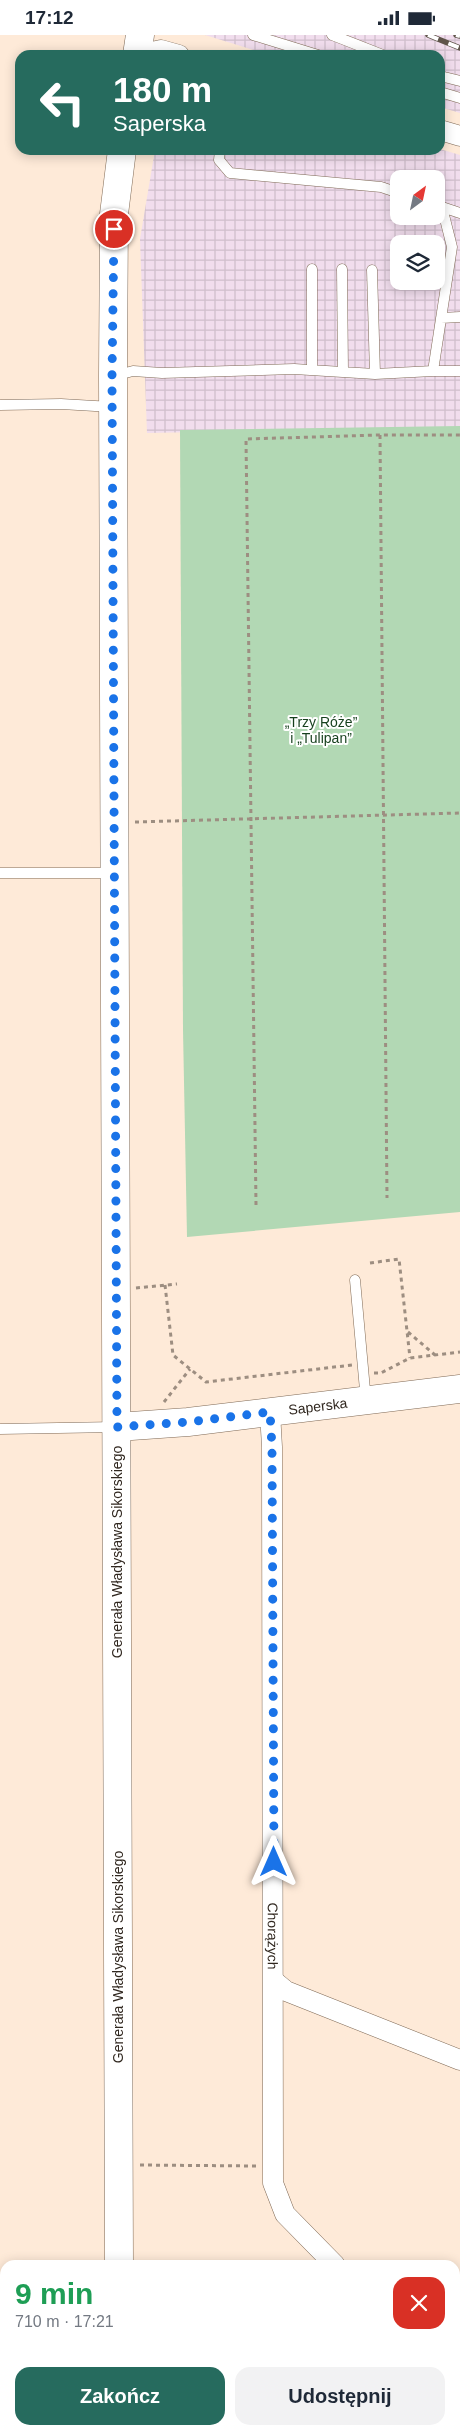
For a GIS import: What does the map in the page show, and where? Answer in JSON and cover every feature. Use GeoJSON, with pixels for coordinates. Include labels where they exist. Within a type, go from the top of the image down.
{"type":"FeatureCollection","features":[{"type":"Feature","properties":{"kind":"main road"},"geometry":{"type":"LineString","coordinates":[[138,50],[140,35]]}},
{"type":"Feature","properties":{"kind":"main road","name":"Generała Władysława Sikorskiego"},"geometry":{"type":"LineString","coordinates":[[119,2260],[112,377],[114,214],[121,155]]}},
{"type":"Feature","properties":{"kind":"main road","name":"Saperska"},"geometry":{"type":"LineString","coordinates":[[117,1427],[188,1422],[366,1402],[460,1389]]}},
{"type":"Feature","properties":{"kind":"street"},"geometry":{"type":"LineString","coordinates":[[445,132],[460,136]]}},
{"type":"Feature","properties":{"kind":"street","name":"Chorążych"},"geometry":{"type":"LineString","coordinates":[[270,1412],[272,1447],[273,2183],[284,2214],[330,2260]]}},
{"type":"Feature","properties":{"kind":"street","name":"Chorążych"},"geometry":{"type":"LineString","coordinates":[[274,1981],[286,1991],[460,2060]]}},
{"type":"Feature","properties":{"kind":"lane"},"geometry":{"type":"LineString","coordinates":[[253,35],[302,50]]}},
{"type":"Feature","properties":{"kind":"lane"},"geometry":{"type":"LineString","coordinates":[[332,35],[370,50]]}},
{"type":"Feature","properties":{"kind":"lane"},"geometry":{"type":"LineString","coordinates":[[445,77],[460,81]]}},
{"type":"Feature","properties":{"kind":"lane"},"geometry":{"type":"LineString","coordinates":[[445,94],[460,98]]}},
{"type":"Feature","properties":{"kind":"lane"},"geometry":{"type":"LineString","coordinates":[[220,155],[219,160],[230,173],[381,187],[390,190]]}},
{"type":"Feature","properties":{"kind":"lane"},"geometry":{"type":"LineString","coordinates":[[445,208],[460,213]]}},
{"type":"Feature","properties":{"kind":"lane"},"geometry":{"type":"LineString","coordinates":[[433,371],[452,247],[445,225]]}},
{"type":"Feature","properties":{"kind":"lane"},"geometry":{"type":"LineString","coordinates":[[312,269],[312,370]]}},
{"type":"Feature","properties":{"kind":"lane"},"geometry":{"type":"LineString","coordinates":[[342,269],[343,372]]}},
{"type":"Feature","properties":{"kind":"lane"},"geometry":{"type":"LineString","coordinates":[[372,270],[375,373]]}},
{"type":"Feature","properties":{"kind":"lane"},"geometry":{"type":"LineString","coordinates":[[441,318],[460,317]]}},
{"type":"Feature","properties":{"kind":"lane"},"geometry":{"type":"LineString","coordinates":[[112,377],[132,371],[312,370],[375,373],[460,371]]}},
{"type":"Feature","properties":{"kind":"lane"},"geometry":{"type":"LineString","coordinates":[[0,405],[61,404],[113,407]]}},
{"type":"Feature","properties":{"kind":"lane"},"geometry":{"type":"LineString","coordinates":[[0,873],[115,873]]}},
{"type":"Feature","properties":{"kind":"lane"},"geometry":{"type":"LineString","coordinates":[[355,1280],[366,1402]]}},
{"type":"Feature","properties":{"kind":"lane"},"geometry":{"type":"LineString","coordinates":[[0,1429],[117,1427]]}},
{"type":"Feature","properties":{"kind":"path"},"geometry":{"type":"LineString","coordinates":[[380,435],[387,1198]]}},
{"type":"Feature","properties":{"kind":"path"},"geometry":{"type":"LineString","coordinates":[[256,1205],[246,439],[460,435]]}},
{"type":"Feature","properties":{"kind":"path"},"geometry":{"type":"LineString","coordinates":[[115,823],[460,813]]}},
{"type":"Feature","properties":{"kind":"path"},"geometry":{"type":"LineString","coordinates":[[370,1263],[399,1259],[410,1358]]}},
{"type":"Feature","properties":{"kind":"path"},"geometry":{"type":"LineString","coordinates":[[135,1297],[135,1288],[177,1284]]}},
{"type":"Feature","properties":{"kind":"path"},"geometry":{"type":"LineString","coordinates":[[165,1285],[173,1355],[206,1381],[363,1369],[381,1373],[410,1358],[460,1352]]}},
{"type":"Feature","properties":{"kind":"path"},"geometry":{"type":"LineString","coordinates":[[407,1332],[435,1355]]}},
{"type":"Feature","properties":{"kind":"path"},"geometry":{"type":"LineString","coordinates":[[162,1405],[190,1369]]}},
{"type":"Feature","properties":{"kind":"path"},"geometry":{"type":"LineString","coordinates":[[139,2165],[273,2166]]}},
{"type":"Feature","properties":{"kind":"shaded area"},"geometry":{"type":"Polygon","coordinates":[[[205,35],[460,35],[460,113],[445,108],[445,50],[254,50],[205,35]]]}},
{"type":"Feature","properties":{"kind":"shaded area"},"geometry":{"type":"Polygon","coordinates":[[[445,150],[460,155],[460,427],[147,433],[140,239],[154,155],[445,155],[445,150]]]}},
{"type":"Feature","properties":{"kind":"green space","name":"„Trzy Róże” i „Tulipan”"},"geometry":{"type":"Polygon","coordinates":[[[460,426],[460,1212],[187,1237],[183,1030],[180,430],[460,426]]]}},
{"type":"Feature","properties":{"kind":"railway"},"geometry":{"type":"LineString","coordinates":[[428,35],[460,48]]}},
{"type":"Feature","properties":{"kind":"railway"},"geometry":{"type":"LineString","coordinates":[[456,35],[460,36]]}},
{"type":"Feature","properties":{"kind":"route"},"geometry":{"type":"LineString","coordinates":[[114,229],[112,377],[114,479],[117,1427],[188,1422],[270,1412],[272,1429],[274,1862]]}}]}
